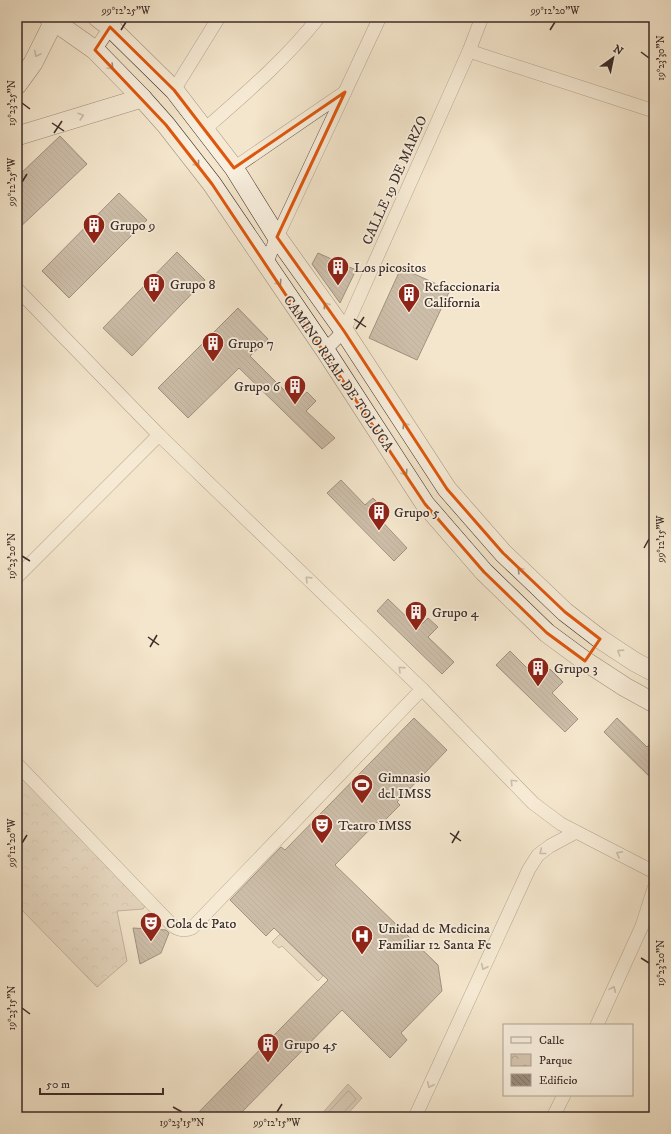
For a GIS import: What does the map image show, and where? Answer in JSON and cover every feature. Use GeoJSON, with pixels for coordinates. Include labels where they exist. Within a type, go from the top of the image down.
{"type":"FeatureCollection","features":[{"type":"Feature","properties":{"kind":"main road","name":"CAMINO REAL DE TOLUCA"},"geometry":{"type":"LineString","coordinates":[[52,18],[95,50],[142,98],[166,125],[212,184],[324,350],[425,504],[494,582],[547,633],[585,662],[654,703]]}},
{"type":"Feature","properties":{"kind":"main road"},"geometry":{"type":"LineString","coordinates":[[17,85],[33,63],[52,18]]}},
{"type":"Feature","properties":{"kind":"main road","name":"CAMINO REAL DE TOLUCA"},"geometry":{"type":"LineString","coordinates":[[108,20],[174,90],[234,168],[277,237],[344,330],[447,489],[508,558],[565,612],[600,639],[635,662],[654,672]]}},
{"type":"Feature","properties":{"kind":"main road"},"geometry":{"type":"LineString","coordinates":[[17,136],[142,98]]}},
{"type":"Feature","properties":{"kind":"main road"},"geometry":{"type":"LineString","coordinates":[[166,125],[190,110]]}},
{"type":"Feature","properties":{"kind":"main road"},"geometry":{"type":"LineString","coordinates":[[585,662],[600,639]]}},
{"type":"Feature","properties":{"kind":"street"},"geometry":{"type":"LineString","coordinates":[[174,90],[219,17]]}},
{"type":"Feature","properties":{"kind":"street"},"geometry":{"type":"LineString","coordinates":[[205,129],[256,83],[309,30],[319,17]]}},
{"type":"Feature","properties":{"kind":"street"},"geometry":{"type":"LineString","coordinates":[[266,264],[277,237],[380,17]]}},
{"type":"Feature","properties":{"kind":"street","name":"CALLE 19 DE MARZO"},"geometry":{"type":"LineString","coordinates":[[324,350],[344,330],[469,51],[480,18]]}},
{"type":"Feature","properties":{"kind":"street"},"geometry":{"type":"LineString","coordinates":[[95,50],[108,20]]}},
{"type":"Feature","properties":{"kind":"street"},"geometry":{"type":"LineString","coordinates":[[469,51],[654,111]]}},
{"type":"Feature","properties":{"kind":"street"},"geometry":{"type":"LineString","coordinates":[[234,168],[345,92]]}},
{"type":"Feature","properties":{"kind":"street"},"geometry":{"type":"LineString","coordinates":[[17,289],[159,435],[422,690],[533,803],[546,814],[576,832],[654,872]]}},
{"type":"Feature","properties":{"kind":"street"},"geometry":{"type":"LineString","coordinates":[[17,577],[159,435]]}},
{"type":"Feature","properties":{"kind":"street"},"geometry":{"type":"LineString","coordinates":[[17,764],[173,926],[179,930],[186,931],[192,928],[422,690]]}},
{"type":"Feature","properties":{"kind":"street"},"geometry":{"type":"LineString","coordinates":[[415,1117],[529,869],[538,855],[550,846],[576,832]]}},
{"type":"Feature","properties":{"kind":"street"},"geometry":{"type":"LineString","coordinates":[[597,1024],[642,926],[654,888]]}},
{"type":"Feature","properties":{"kind":"street"},"geometry":{"type":"LineString","coordinates":[[553,1117],[564,1096]]}},
{"type":"Feature","properties":{"kind":"highlighted area"},"geometry":{"type":"Polygon","coordinates":[[[110,27],[174,90],[234,168],[345,92],[277,237],[344,331],[447,489],[503,553],[565,612],[600,639],[585,661],[547,633],[484,572],[425,504],[212,184],[166,125],[95,50],[110,27]]]}},
{"type":"Feature","properties":{"kind":"green space"},"geometry":{"type":"Polygon","coordinates":[[[17,767],[149,899],[143,909],[117,911],[127,961],[97,987],[17,905],[17,767]]]}},
{"type":"Feature","properties":{"kind":"green space"},"geometry":{"type":"Polygon","coordinates":[[[280,934],[323,976],[318,981],[282,946],[279,948],[272,942],[280,934]]]}},
{"type":"Feature","properties":{"kind":"water"},"geometry":{"type":"Polygon","coordinates":[[[348,1084],[362,1098],[345,1117],[319,1117],[348,1084]]]}},
{"type":"Feature","properties":{"kind":"building"},"geometry":{"type":"Polygon","coordinates":[[[60,136],[87,164],[17,230],[17,177],[60,136]]]}},
{"type":"Feature","properties":{"kind":"building","name":"Grupo 9"},"geometry":{"type":"Polygon","coordinates":[[[119,193],[147,220],[69,298],[42,271],[119,193]]]}},
{"type":"Feature","properties":{"kind":"building","name":"Grupo 8"},"geometry":{"type":"Polygon","coordinates":[[[177,252],[205,280],[132,356],[103,328],[177,252]]]}},
{"type":"Feature","properties":{"kind":"building","name":"Los picositos"},"geometry":{"type":"Polygon","coordinates":[[[318,253],[356,270],[340,303],[312,264],[318,253]]]}},
{"type":"Feature","properties":{"kind":"building","name":"Refaccionaria California"},"geometry":{"type":"Polygon","coordinates":[[[401,268],[450,290],[417,360],[369,338],[401,268]]]}},
{"type":"Feature","properties":{"kind":"building","name":"Grupo 7"},"geometry":{"type":"Polygon","coordinates":[[[238,308],[268,339],[250,356],[296,402],[307,392],[316,401],[306,411],[335,438],[322,449],[239,368],[188,418],[158,388],[238,308]]]}},
{"type":"Feature","properties":{"kind":"building","name":"Grupo 5"},"geometry":{"type":"Polygon","coordinates":[[[341,480],[365,505],[373,498],[384,509],[377,516],[407,548],[394,561],[327,493],[341,480]]]}},
{"type":"Feature","properties":{"kind":"building","name":"Grupo 4"},"geometry":{"type":"Polygon","coordinates":[[[388,599],[418,628],[428,618],[438,627],[428,637],[454,662],[442,674],[377,611],[388,599]]]}},
{"type":"Feature","properties":{"kind":"building","name":"Grupo 3"},"geometry":{"type":"Polygon","coordinates":[[[510,651],[539,680],[550,669],[563,682],[552,693],[578,719],[565,732],[496,665],[510,651]]]}},
{"type":"Feature","properties":{"kind":"building"},"geometry":{"type":"Polygon","coordinates":[[[414,718],[447,750],[397,802],[400,805],[380,825],[377,822],[335,865],[438,965],[442,991],[401,1033],[407,1040],[390,1058],[342,1010],[237,1117],[194,1117],[328,980],[274,928],[266,936],[230,900],[281,847],[285,850],[414,718]]]}},
{"type":"Feature","properties":{"kind":"building"},"geometry":{"type":"Polygon","coordinates":[[[617,718],[647,747],[654,740],[654,781],[604,732],[617,718]]]}},
{"type":"Feature","properties":{"kind":"building","name":"Cola de Pato"},"geometry":{"type":"Polygon","coordinates":[[[133,928],[166,930],[169,933],[161,953],[140,964],[133,928]]]}},
{"type":"Feature","properties":{"kind":"place","name":"Grupo 9"},"geometry":{"type":"Point","coordinates":[94,244]}},
{"type":"Feature","properties":{"kind":"place","name":"Los picositos"},"geometry":{"type":"Point","coordinates":[338,286]}},
{"type":"Feature","properties":{"kind":"place","name":"Grupo 8"},"geometry":{"type":"Point","coordinates":[154,304]}},
{"type":"Feature","properties":{"kind":"place","name":"Refaccionaria California"},"geometry":{"type":"Point","coordinates":[409,314]}},
{"type":"Feature","properties":{"kind":"place","name":"Grupo 7"},"geometry":{"type":"Point","coordinates":[213,362]}},
{"type":"Feature","properties":{"kind":"place","name":"Grupo 6"},"geometry":{"type":"Point","coordinates":[295,406]}},
{"type":"Feature","properties":{"kind":"place","name":"Grupo 5"},"geometry":{"type":"Point","coordinates":[379,532]}},
{"type":"Feature","properties":{"kind":"place","name":"Grupo 4"},"geometry":{"type":"Point","coordinates":[416,632]}},
{"type":"Feature","properties":{"kind":"place","name":"Grupo 3"},"geometry":{"type":"Point","coordinates":[538,688]}},
{"type":"Feature","properties":{"kind":"place","name":"Gimnasio del IMSS"},"geometry":{"type":"Point","coordinates":[362,804]}},
{"type":"Feature","properties":{"kind":"place","name":"Teatro IMSS"},"geometry":{"type":"Point","coordinates":[322,844]}},
{"type":"Feature","properties":{"kind":"place","name":"Cola de Pato"},"geometry":{"type":"Point","coordinates":[151,942]}},
{"type":"Feature","properties":{"kind":"place","name":"Unidad de Medicina Familiar 12 Santa Fe"},"geometry":{"type":"Point","coordinates":[362,956]}},
{"type":"Feature","properties":{"kind":"place","name":"Grupo 45"},"geometry":{"type":"Point","coordinates":[268,1064]}}]}
